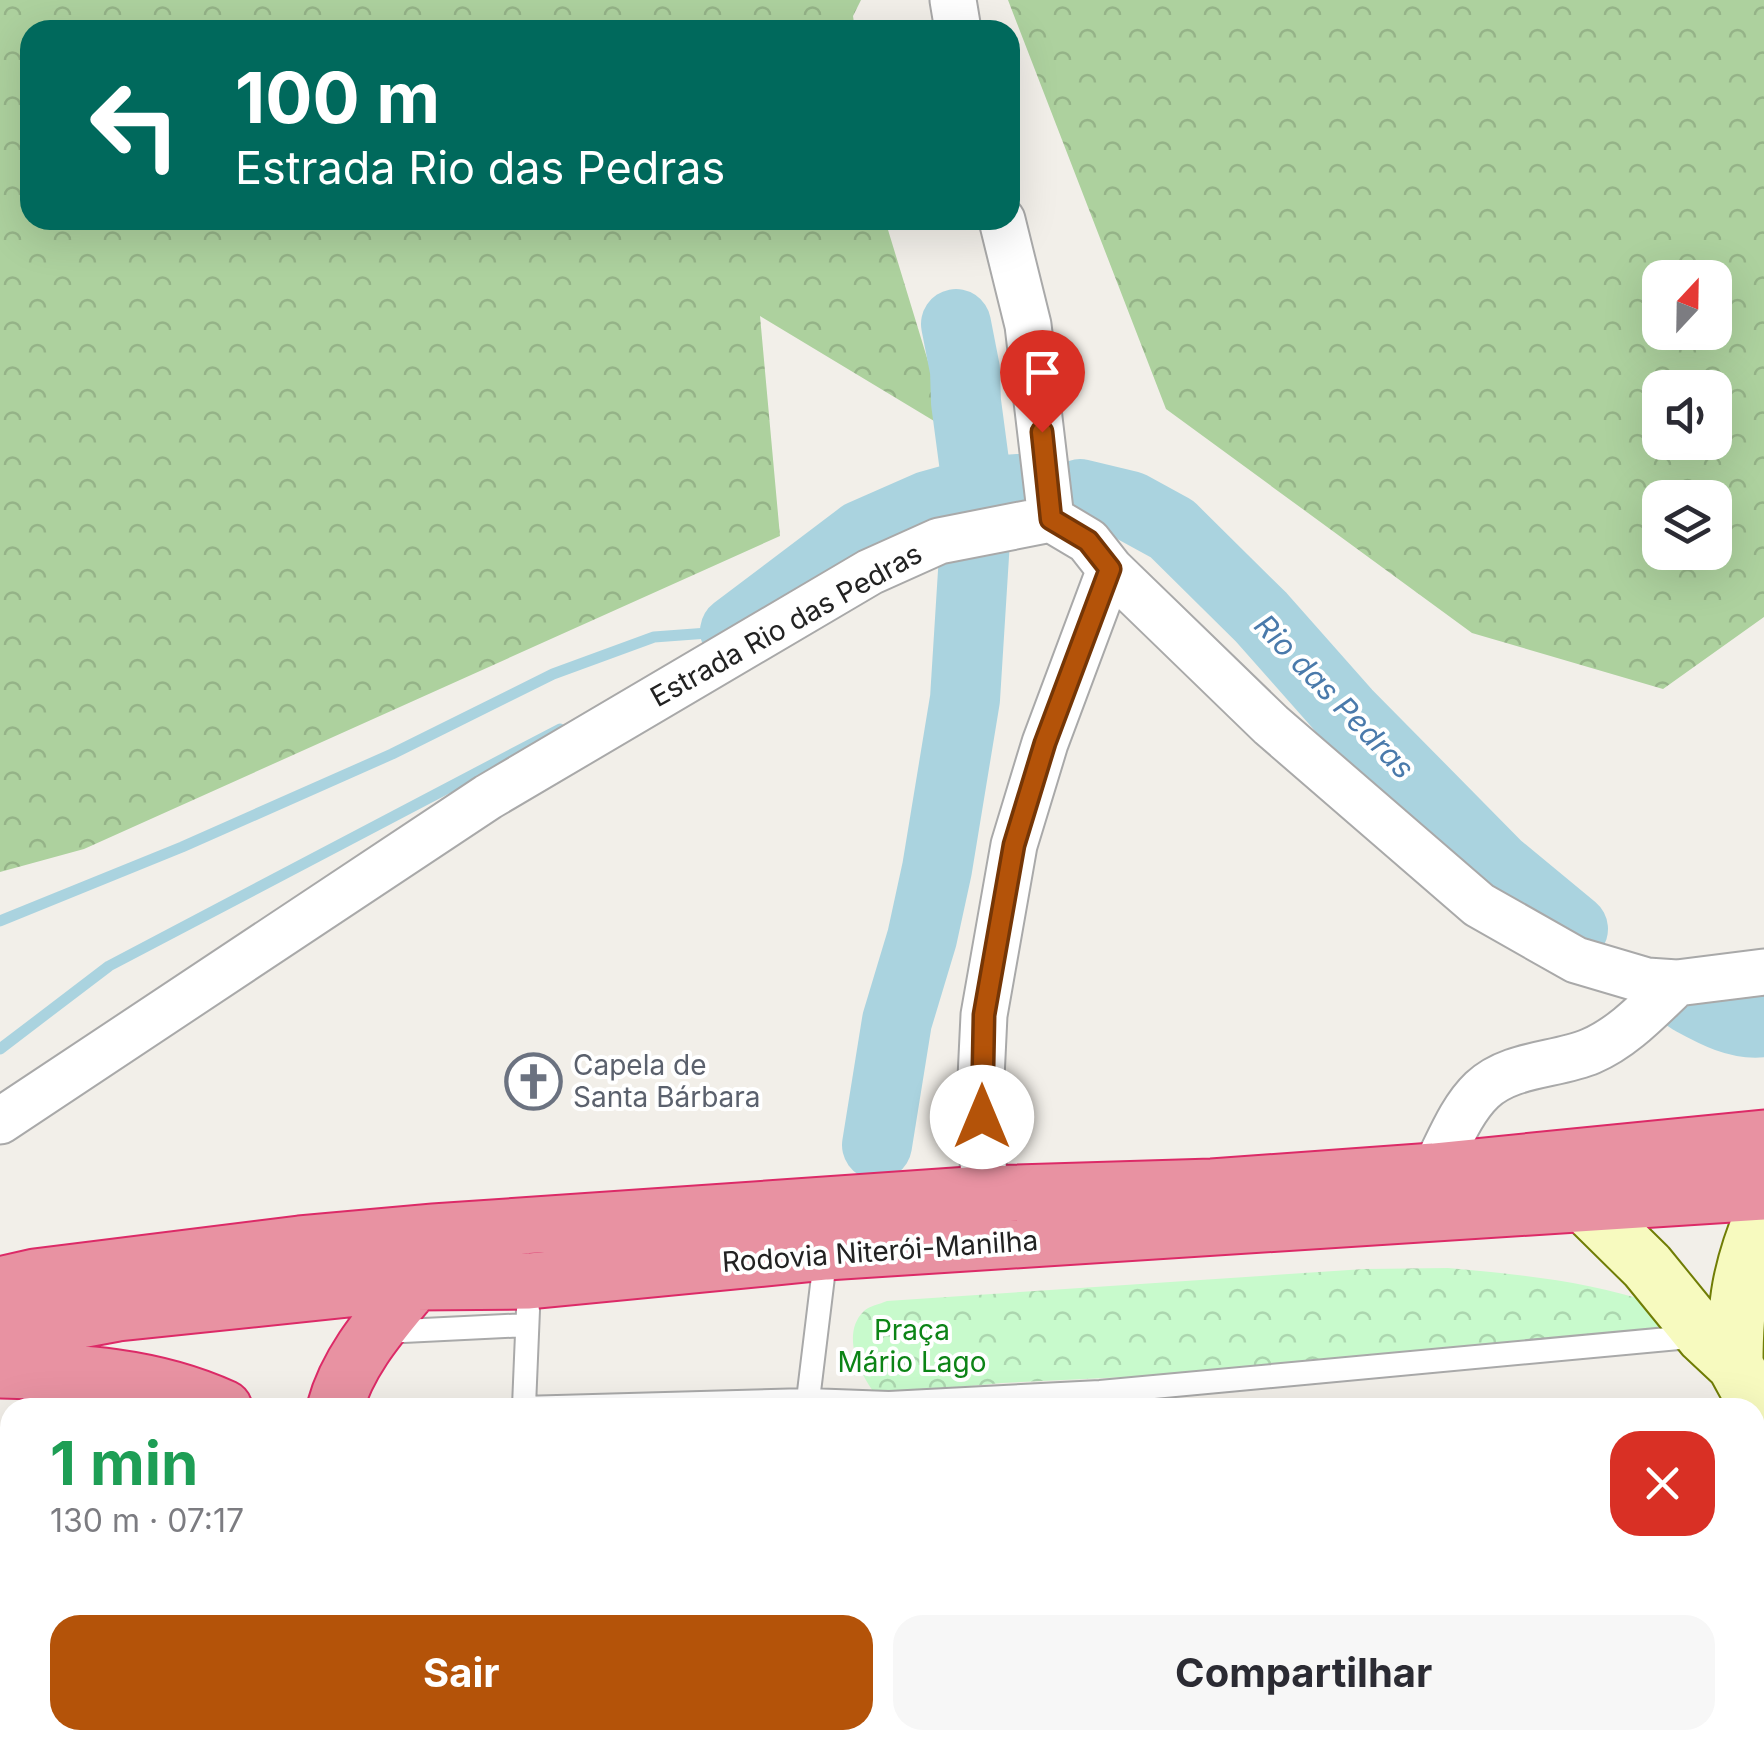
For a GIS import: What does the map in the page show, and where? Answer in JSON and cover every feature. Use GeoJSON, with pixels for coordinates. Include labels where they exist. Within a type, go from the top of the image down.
{"type":"FeatureCollection","features":[{"type":"Feature","properties":{"kind":"highway","name":"Rodovia Niterói-Manilha"},"geometry":{"type":"LineString","coordinates":[[0,1285],[35,1277],[376,1237],[984,1194],[1212,1187],[1434,1171],[1764,1138]]}},
{"type":"Feature","properties":{"kind":"highway","name":"Rodovia Niterói-Manilha"},"geometry":{"type":"LineString","coordinates":[[0,1336],[118,1312],[414,1282],[528,1303],[826,1252],[1764,1192]]}},
{"type":"Feature","properties":{"kind":"highway"},"geometry":{"type":"LineString","coordinates":[[338,1398],[375,1332],[414,1282]]}},
{"type":"Feature","properties":{"kind":"highway"},"geometry":{"type":"LineString","coordinates":[[0,1370],[89,1373],[143,1380],[195,1398]]}},
{"type":"Feature","properties":{"kind":"street"},"geometry":{"type":"LineString","coordinates":[[1004,230],[1028,324],[1051,519],[1088,541],[1110,569],[1272,725],[1478,905],[1576,960],[1646,981],[1677,983],[1764,972]]}},
{"type":"Feature","properties":{"kind":"street","name":"Estrada Rio das Pedras"},"geometry":{"type":"LineString","coordinates":[[0,1121],[488,797],[870,572],[939,541],[1051,519]]}},
{"type":"Feature","properties":{"kind":"street"},"geometry":{"type":"LineString","coordinates":[[984,1194],[984,1015],[1014,845],[1045,743],[1110,569]]}},
{"type":"Feature","properties":{"kind":"street"},"geometry":{"type":"LineString","coordinates":[[1434,1171],[1466,1111],[1498,1077],[1587,1053],[1610,1042],[1677,983]]}},
{"type":"Feature","properties":{"kind":"street"},"geometry":{"type":"LineString","coordinates":[[1581,1201],[1666,1286],[1735,1341]]}},
{"type":"Feature","properties":{"kind":"street"},"geometry":{"type":"LineString","coordinates":[[1756,1398],[1735,1341],[1740,1279],[1764,1212]]}},
{"type":"Feature","properties":{"kind":"lane"},"geometry":{"type":"LineString","coordinates":[[808,1398],[826,1252]]}},
{"type":"Feature","properties":{"kind":"lane"},"geometry":{"type":"LineString","coordinates":[[375,1332],[528,1303],[523,1398]]}},
{"type":"Feature","properties":{"kind":"lane"},"geometry":{"type":"LineString","coordinates":[[985,1398],[1735,1341]]}},
{"type":"Feature","properties":{"kind":"green space"},"geometry":{"type":"Polygon","coordinates":[[[0,0],[861,0],[854,20],[20,20],[20,230],[888,230],[949,430],[760,316],[780,536],[84,849],[0,872],[0,0]]]}},
{"type":"Feature","properties":{"kind":"green space"},"geometry":{"type":"Polygon","coordinates":[[[1008,0],[1764,0],[1764,617],[1663,689],[1472,633],[1166,409],[1020,31],[1020,20],[1016,20],[1008,0]]]}},
{"type":"Feature","properties":{"kind":"green space","name":"Praça Mário Lago"},"geometry":{"type":"Polygon","coordinates":[[[1448,1268],[1552,1280],[1628,1295],[1653,1303],[1663,1324],[1657,1331],[1209,1373],[1002,1383],[876,1395],[859,1366],[853,1342],[857,1320],[864,1311],[887,1301],[1364,1269],[1448,1268]]]}},
{"type":"Feature","properties":{"kind":"waterway"},"geometry":{"type":"LineString","coordinates":[[877,1145],[897,1021],[922,938],[937,869],[965,699],[978,492],[956,324]]}},
{"type":"Feature","properties":{"kind":"waterway","name":"Rio das Pedras"},"geometry":{"type":"LineString","coordinates":[[735,631],[862,535],[928,506],[978,492],[1019,489]]}},
{"type":"Feature","properties":{"kind":"waterway","name":"Rio das Pedras"},"geometry":{"type":"LineString","coordinates":[[1080,494],[1130,506],[1172,529],[1498,867],[1573,929]]}},
{"type":"Feature","properties":{"kind":"waterway"},"geometry":{"type":"LineString","coordinates":[[0,921],[182,847],[392,754],[553,674],[654,637],[735,631]]}},
{"type":"Feature","properties":{"kind":"waterway"},"geometry":{"type":"LineString","coordinates":[[0,1049],[109,966],[560,729]]}},
{"type":"Feature","properties":{"kind":"waterway","name":"Rio das Pedras"},"geometry":{"type":"LineString","coordinates":[[1690,999],[1735,1020],[1764,1022]]}},
{"type":"Feature","properties":{"kind":"place","name":"Capela de Santa Bárbara"},"geometry":{"type":"Point","coordinates":[534,1081]}},
{"type":"Feature","properties":{"kind":"route"},"geometry":{"type":"LineString","coordinates":[[982,1117],[984,1015],[1014,845],[1045,743],[1110,569],[1088,541],[1051,519],[1042,432]]}}]}
